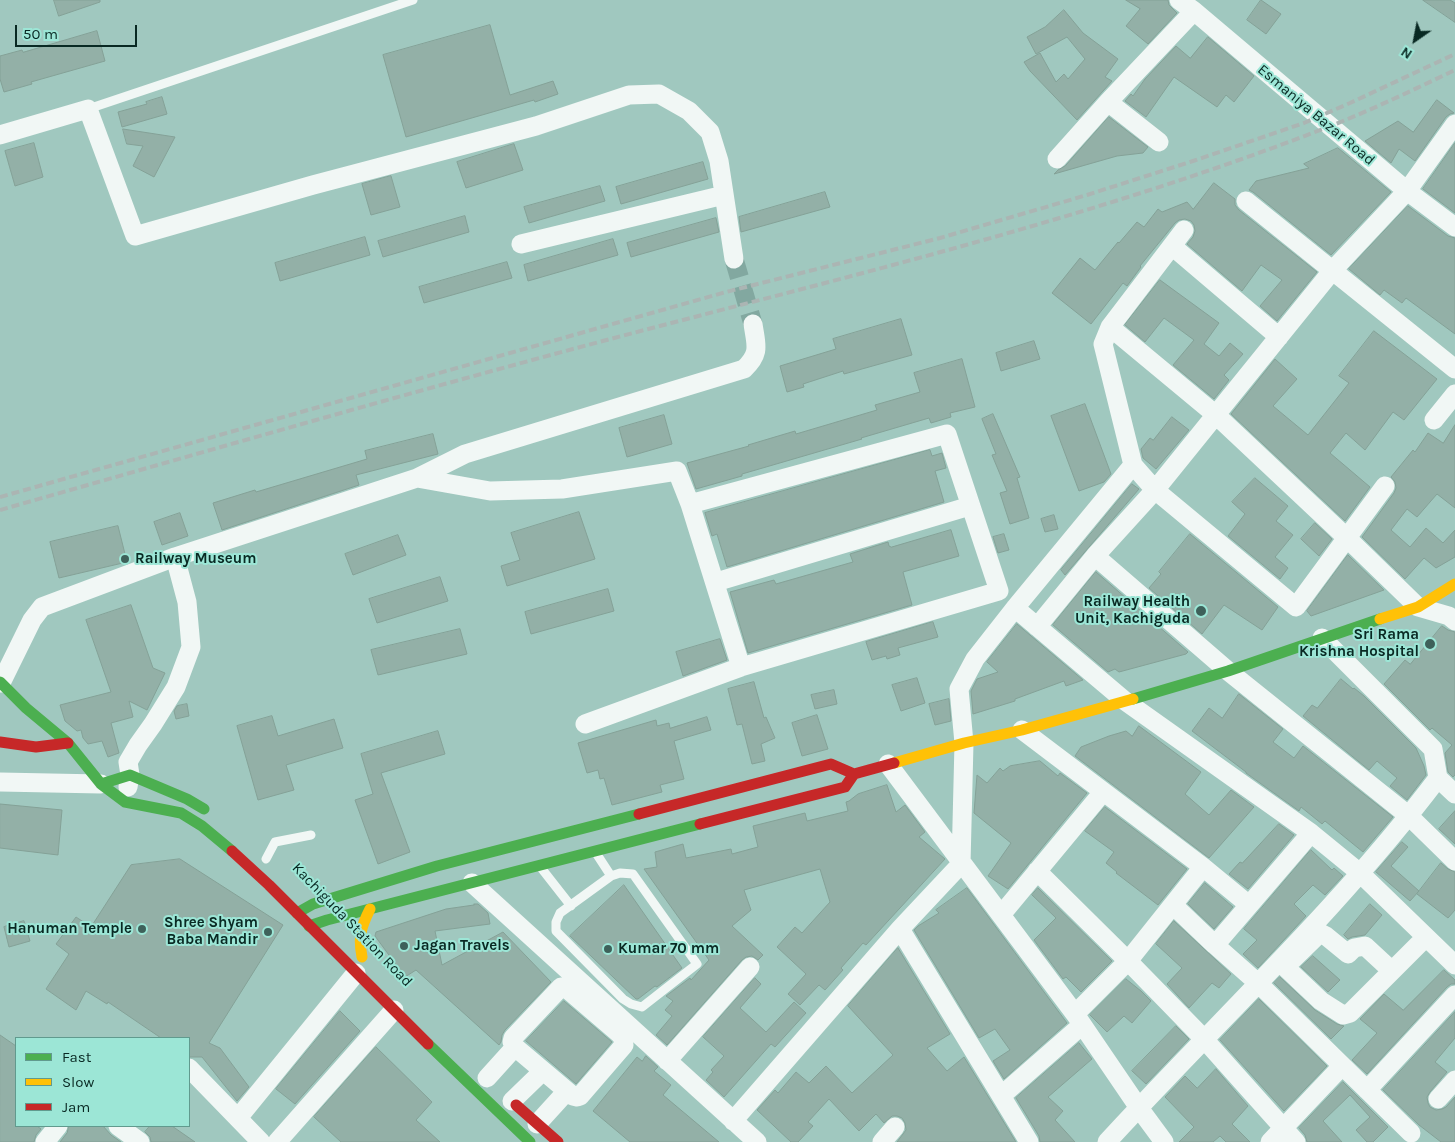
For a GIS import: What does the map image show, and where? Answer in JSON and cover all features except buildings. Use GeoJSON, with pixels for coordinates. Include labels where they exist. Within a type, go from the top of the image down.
{"type":"FeatureCollection","features":[{"type":"Feature","properties":{"kind":"main road"},"geometry":{"type":"LineString","coordinates":[[309,926],[845,787],[854,774],[964,743],[1022,730],[1228,671],[1418,607],[1455,584]]}},
{"type":"Feature","properties":{"kind":"main road","name":"Kachiguda Station Road"},"geometry":{"type":"LineString","coordinates":[[1,682],[26,708],[68,743],[101,784],[125,802],[154,806],[181,813],[202,826],[228,847],[309,926],[362,964]]}},
{"type":"Feature","properties":{"kind":"main road"},"geometry":{"type":"LineString","coordinates":[[0,742],[36,747],[68,743]]}},
{"type":"Feature","properties":{"kind":"main road"},"geometry":{"type":"LineString","coordinates":[[297,913],[310,901],[437,866],[832,764],[854,774]]}},
{"type":"Feature","properties":{"kind":"main road"},"geometry":{"type":"LineString","coordinates":[[101,784],[130,775],[187,799],[215,816]]}},
{"type":"Feature","properties":{"kind":"main road","name":"Kachiguda Station Road"},"geometry":{"type":"LineString","coordinates":[[310,901],[338,932]]}},
{"type":"Feature","properties":{"kind":"main road"},"geometry":{"type":"LineString","coordinates":[[362,964],[358,941],[361,926],[370,909]]}},
{"type":"Feature","properties":{"kind":"main road","name":"Kachiguda Station Road"},"geometry":{"type":"LineString","coordinates":[[350,944],[394,1010],[530,1142]]}},
{"type":"Feature","properties":{"kind":"main road"},"geometry":{"type":"LineString","coordinates":[[509,1098],[547,1136]]}},
{"type":"Feature","properties":{"kind":"street"},"geometry":{"type":"LineString","coordinates":[[1057,159],[1108,102],[1186,6]]}},
{"type":"Feature","properties":{"kind":"street","name":"Esmaniya Bazar Road"},"geometry":{"type":"LineString","coordinates":[[1186,6],[1407,191],[1455,227]]}},
{"type":"Feature","properties":{"kind":"street"},"geometry":{"type":"LineString","coordinates":[[0,135],[88,109],[135,236],[313,185],[536,126],[629,95],[659,94],[689,111],[710,132],[719,161],[734,259]]}},
{"type":"Feature","properties":{"kind":"street"},"geometry":{"type":"LineString","coordinates":[[1108,102],[1159,142]]}},
{"type":"Feature","properties":{"kind":"street"},"geometry":{"type":"LineString","coordinates":[[1037,627],[1096,556],[1155,490],[1332,271],[1407,191],[1455,124]]}},
{"type":"Feature","properties":{"kind":"street"},"geometry":{"type":"LineString","coordinates":[[521,244],[724,195]]}},
{"type":"Feature","properties":{"kind":"street"},"geometry":{"type":"LineString","coordinates":[[1246,201],[1455,369]]}},
{"type":"Feature","properties":{"kind":"street"},"geometry":{"type":"LineString","coordinates":[[1184,230],[1110,327],[1103,344],[1133,465],[1155,490],[1296,607],[1348,539],[1385,486]]}},
{"type":"Feature","properties":{"kind":"street"},"geometry":{"type":"LineString","coordinates":[[1172,246],[1279,337]]}},
{"type":"Feature","properties":{"kind":"street"},"geometry":{"type":"LineString","coordinates":[[1,682],[32,620],[42,607],[175,557],[417,478],[465,454],[744,369],[752,361],[757,349],[753,324]]}},
{"type":"Feature","properties":{"kind":"street"},"geometry":{"type":"LineString","coordinates":[[1110,327],[1216,415],[1418,607],[1449,616],[1455,621]]}},
{"type":"Feature","properties":{"kind":"street"},"geometry":{"type":"LineString","coordinates":[[1434,420],[1455,394]]}},
{"type":"Feature","properties":{"kind":"street"},"geometry":{"type":"LineString","coordinates":[[585,724],[741,666],[999,592],[947,434],[690,504]]}},
{"type":"Feature","properties":{"kind":"street"},"geometry":{"type":"LineString","coordinates":[[733,1121],[900,929],[961,864],[964,743],[959,689],[976,659],[1015,608],[1133,465]]}},
{"type":"Feature","properties":{"kind":"street"},"geometry":{"type":"LineString","coordinates":[[417,478],[490,491],[562,489],[678,471],[716,582],[741,666]]}},
{"type":"Feature","properties":{"kind":"street"},"geometry":{"type":"LineString","coordinates":[[716,582],[970,506]]}},
{"type":"Feature","properties":{"kind":"street"},"geometry":{"type":"LineString","coordinates":[[1096,556],[1228,671],[1409,816],[1455,861]]}},
{"type":"Feature","properties":{"kind":"street"},"geometry":{"type":"LineString","coordinates":[[125,802],[130,775],[128,762],[176,687],[191,647],[187,602],[175,557]]}},
{"type":"Feature","properties":{"kind":"street"},"geometry":{"type":"LineString","coordinates":[[1015,608],[1126,701],[1311,832],[1360,873],[1455,965]]}},
{"type":"Feature","properties":{"kind":"street"},"geometry":{"type":"LineString","coordinates":[[1322,638],[1433,749],[1438,778],[1455,794]]}},
{"type":"Feature","properties":{"kind":"street"},"geometry":{"type":"LineString","coordinates":[[1022,730],[1203,867],[1249,905]]}},
{"type":"Feature","properties":{"kind":"street"},"geometry":{"type":"LineString","coordinates":[[888,764],[1078,1020],[1164,1142]]}},
{"type":"Feature","properties":{"kind":"street"},"geometry":{"type":"LineString","coordinates":[[1426,937],[1350,1013],[1343,1015],[1321,1001],[1285,967],[1438,778]]}},
{"type":"Feature","properties":{"kind":"street"},"geometry":{"type":"LineString","coordinates":[[0,782],[101,784]]}},
{"type":"Feature","properties":{"kind":"street"},"geometry":{"type":"LineString","coordinates":[[1001,915],[1103,792]]}},
{"type":"Feature","properties":{"kind":"street"},"geometry":{"type":"LineString","coordinates":[[1215,945],[1311,832]]}},
{"type":"Feature","properties":{"kind":"street"},"geometry":{"type":"LineString","coordinates":[[1001,1096],[1078,1020],[1203,867]]}},
{"type":"Feature","properties":{"kind":"street"},"geometry":{"type":"LineString","coordinates":[[1037,871],[1204,1039],[1290,1135]]}},
{"type":"Feature","properties":{"kind":"street"},"geometry":{"type":"LineString","coordinates":[[472,883],[756,1142]]}},
{"type":"Feature","properties":{"kind":"street"},"geometry":{"type":"LineString","coordinates":[[1173,904],[1259,984],[1411,1133]]}},
{"type":"Feature","properties":{"kind":"street"},"geometry":{"type":"LineString","coordinates":[[900,929],[1029,1142]]}},
{"type":"Feature","properties":{"kind":"street"},"geometry":{"type":"LineString","coordinates":[[1107,1142],[1204,1039],[1259,984],[1320,933],[1348,954],[1354,948],[1365,946],[1392,971]]}},
{"type":"Feature","properties":{"kind":"street"},"geometry":{"type":"LineString","coordinates":[[238,1118],[362,964]]}},
{"type":"Feature","properties":{"kind":"street"},"geometry":{"type":"LineString","coordinates":[[667,1061],[750,967]]}},
{"type":"Feature","properties":{"kind":"street"},"geometry":{"type":"LineString","coordinates":[[561,987],[566,988],[622,1036],[624,1045],[580,1096],[573,1096],[567,1092],[543,1071],[514,1047],[512,1042],[513,1038],[561,987]]}},
{"type":"Feature","properties":{"kind":"street"},"geometry":{"type":"LineString","coordinates":[[1368,1090],[1455,995]]}},
{"type":"Feature","properties":{"kind":"street"},"geometry":{"type":"LineString","coordinates":[[277,1142],[394,1010]]}},
{"type":"Feature","properties":{"kind":"street"},"geometry":{"type":"LineString","coordinates":[[487,1078],[514,1047]]}},
{"type":"Feature","properties":{"kind":"street"},"geometry":{"type":"LineString","coordinates":[[1270,1142],[1290,1135],[1342,1066]]}},
{"type":"Feature","properties":{"kind":"street"},"geometry":{"type":"LineString","coordinates":[[190,1069],[261,1142]]}},
{"type":"Feature","properties":{"kind":"street"},"geometry":{"type":"LineString","coordinates":[[509,1098],[543,1071]]}},
{"type":"Feature","properties":{"kind":"street"},"geometry":{"type":"LineString","coordinates":[[1438,1099],[1455,1080]]}},
{"type":"Feature","properties":{"kind":"street"},"geometry":{"type":"LineString","coordinates":[[547,1136],[567,1092]]}},
{"type":"Feature","properties":{"kind":"street"},"geometry":{"type":"LineString","coordinates":[[45,1142],[57,1127]]}},
{"type":"Feature","properties":{"kind":"street"},"geometry":{"type":"LineString","coordinates":[[119,1127],[140,1142]]}},
{"type":"Feature","properties":{"kind":"street"},"geometry":{"type":"LineString","coordinates":[[882,1142],[895,1127]]}},
{"type":"Feature","properties":{"kind":"lane"},"geometry":{"type":"LineString","coordinates":[[88,109],[413,0]]}},
{"type":"Feature","properties":{"kind":"lane"},"geometry":{"type":"LineString","coordinates":[[266,859],[276,842],[311,835]]}},
{"type":"Feature","properties":{"kind":"lane"},"geometry":{"type":"LineString","coordinates":[[595,852],[611,876]]}},
{"type":"Feature","properties":{"kind":"lane"},"geometry":{"type":"LineString","coordinates":[[540,866],[571,906]]}},
{"type":"Feature","properties":{"kind":"lane"},"geometry":{"type":"LineString","coordinates":[[620,872],[633,874],[697,964],[642,1007],[631,1004],[623,999],[556,931],[556,922],[560,913],[571,906],[611,876],[620,872]]}},
{"type":"Feature","properties":{"kind":"tunnel"},"geometry":{"type":"LineString","coordinates":[[734,259],[753,324]]}},
{"type":"Feature","properties":{"kind":"railway"},"geometry":{"type":"LineString","coordinates":[[0,497],[726,292],[940,238],[1087,195],[1304,123],[1455,54]]}},
{"type":"Feature","properties":{"kind":"railway"},"geometry":{"type":"LineString","coordinates":[[0,510],[474,376],[977,242],[1062,217],[1232,163],[1315,132],[1403,95],[1455,70]]}},
{"type":"Feature","properties":{"kind":"traffic: fast"},"geometry":{"type":"LineString","coordinates":[[1133,699],[1228,671],[1380,619]]}},
{"type":"Feature","properties":{"kind":"traffic: fast"},"geometry":{"type":"LineString","coordinates":[[0,682],[26,708],[68,743],[101,784],[125,802],[181,813],[202,826],[232,851]]}},
{"type":"Feature","properties":{"kind":"traffic: fast"},"geometry":{"type":"LineString","coordinates":[[101,784],[130,775],[187,799],[204,809]]}},
{"type":"Feature","properties":{"kind":"traffic: fast"},"geometry":{"type":"LineString","coordinates":[[297,913],[313,904],[437,866],[639,814]]}},
{"type":"Feature","properties":{"kind":"traffic: fast"},"geometry":{"type":"LineString","coordinates":[[309,926],[700,824]]}},
{"type":"Feature","properties":{"kind":"traffic: fast"},"geometry":{"type":"LineString","coordinates":[[428,1044],[530,1142]]}},
{"type":"Feature","properties":{"kind":"traffic: slow"},"geometry":{"type":"LineString","coordinates":[[1380,619],[1418,607],[1455,584]]}},
{"type":"Feature","properties":{"kind":"traffic: slow"},"geometry":{"type":"LineString","coordinates":[[894,763],[1133,699]]}},
{"type":"Feature","properties":{"kind":"traffic: slow"},"geometry":{"type":"LineString","coordinates":[[362,957],[361,932],[370,909]]}},
{"type":"Feature","properties":{"kind":"traffic: jam"},"geometry":{"type":"LineString","coordinates":[[0,742],[36,747],[68,743]]}},
{"type":"Feature","properties":{"kind":"traffic: jam"},"geometry":{"type":"LineString","coordinates":[[639,814],[831,764],[854,774],[894,763]]}},
{"type":"Feature","properties":{"kind":"traffic: jam"},"geometry":{"type":"LineString","coordinates":[[700,824],[845,787],[854,774]]}},
{"type":"Feature","properties":{"kind":"traffic: jam"},"geometry":{"type":"LineString","coordinates":[[232,851],[269,885],[428,1044]]}},
{"type":"Feature","properties":{"kind":"traffic: jam"},"geometry":{"type":"LineString","coordinates":[[516,1105],[558,1142]]}},
{"type":"Feature","properties":{"kind":"place","name":"Railway Museum"},"geometry":{"type":"Point","coordinates":[125,559]}},
{"type":"Feature","properties":{"kind":"place","name":"Railway Health Unit, Kachiguda"},"geometry":{"type":"Point","coordinates":[1201,611]}},
{"type":"Feature","properties":{"kind":"place","name":"Sri Rama Krishna Hospital"},"geometry":{"type":"Point","coordinates":[1430,644]}},
{"type":"Feature","properties":{"kind":"place","name":"Hanuman Temple"},"geometry":{"type":"Point","coordinates":[142,929]}},
{"type":"Feature","properties":{"kind":"place","name":"Shree Shyam Baba Mandir"},"geometry":{"type":"Point","coordinates":[268,932]}},
{"type":"Feature","properties":{"kind":"place","name":"Jagan Travels"},"geometry":{"type":"Point","coordinates":[404,946]}},
{"type":"Feature","properties":{"kind":"place","name":"Kumar 70 mm"},"geometry":{"type":"Point","coordinates":[608,949]}}]}
